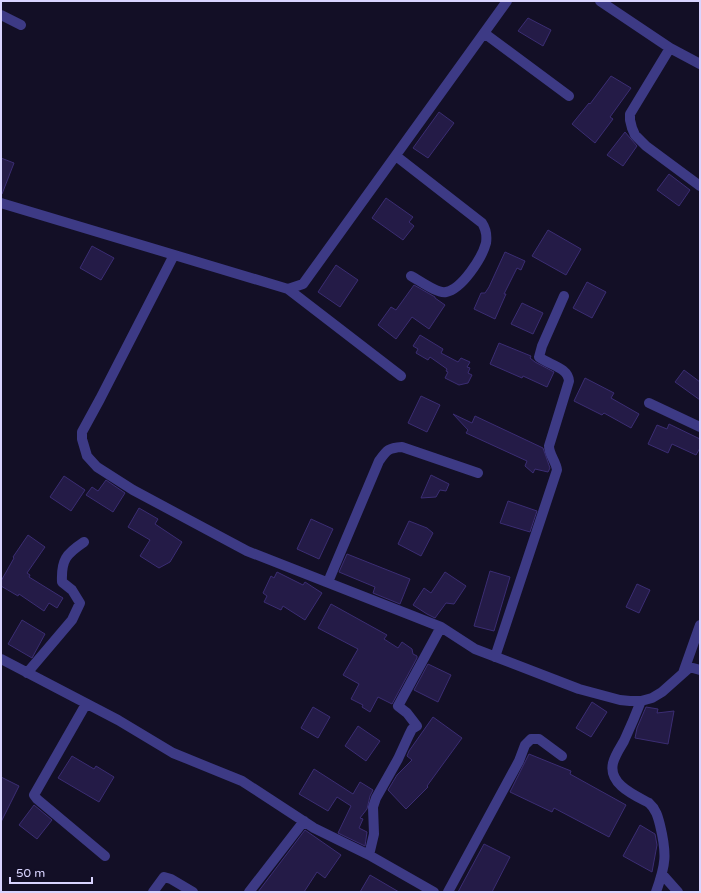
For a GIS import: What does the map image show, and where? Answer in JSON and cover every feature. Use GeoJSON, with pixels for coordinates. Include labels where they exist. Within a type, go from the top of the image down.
{"type":"FeatureCollection","features":[{"type":"Feature","properties":{"kind":"street"},"geometry":{"type":"LineString","coordinates":[[288,289],[303,284],[507,1]]}},
{"type":"Feature","properties":{"kind":"street"},"geometry":{"type":"LineString","coordinates":[[600,1],[670,48],[700,64]]}},
{"type":"Feature","properties":{"kind":"street"},"geometry":{"type":"LineString","coordinates":[[1,15],[21,25]]}},
{"type":"Feature","properties":{"kind":"street"},"geometry":{"type":"LineString","coordinates":[[484,33],[569,96]]}},
{"type":"Feature","properties":{"kind":"street"},"geometry":{"type":"LineString","coordinates":[[670,48],[630,114],[630,120],[636,135],[646,146],[700,186]]}},
{"type":"Feature","properties":{"kind":"street"},"geometry":{"type":"LineString","coordinates":[[396,156],[482,223],[486,229],[486,243],[476,264],[453,290],[445,293],[438,291],[411,276]]}},
{"type":"Feature","properties":{"kind":"street"},"geometry":{"type":"LineString","coordinates":[[1,203],[288,289],[401,376]]}},
{"type":"Feature","properties":{"kind":"street"},"geometry":{"type":"LineString","coordinates":[[174,255],[82,432],[82,439],[87,456],[97,467],[133,490],[248,551],[441,627],[475,649],[579,689],[620,700],[641,701],[652,698],[662,692],[689,668],[700,670]]}},
{"type":"Feature","properties":{"kind":"street"},"geometry":{"type":"LineString","coordinates":[[495,657],[557,470],[549,451],[549,446],[569,378],[564,371],[540,357],[542,346],[564,296]]}},
{"type":"Feature","properties":{"kind":"street"},"geometry":{"type":"LineString","coordinates":[[649,404],[700,427]]}},
{"type":"Feature","properties":{"kind":"street"},"geometry":{"type":"LineString","coordinates":[[328,582],[379,461],[385,452],[391,448],[402,447],[478,473]]}},
{"type":"Feature","properties":{"kind":"street"},"geometry":{"type":"LineString","coordinates":[[27,673],[72,620],[80,603],[72,590],[62,582],[62,569],[64,560],[84,542]]}},
{"type":"Feature","properties":{"kind":"street"},"geometry":{"type":"LineString","coordinates":[[683,673],[700,625]]}},
{"type":"Feature","properties":{"kind":"street"},"geometry":{"type":"LineString","coordinates":[[369,855],[374,834],[373,807],[376,798],[398,759],[409,734],[412,729],[417,726],[407,713],[398,706],[441,627]]}},
{"type":"Feature","properties":{"kind":"street"},"geometry":{"type":"LineString","coordinates":[[1,659],[118,720],[174,753],[242,781],[314,828],[369,855],[434,892]]}},
{"type":"Feature","properties":{"kind":"street"},"geometry":{"type":"LineString","coordinates":[[641,701],[613,762],[612,770],[615,779],[620,785],[649,803],[657,814],[665,844],[665,857],[662,874],[656,892]]}},
{"type":"Feature","properties":{"kind":"street"},"geometry":{"type":"LineString","coordinates":[[86,704],[34,795],[105,856]]}},
{"type":"Feature","properties":{"kind":"street"},"geometry":{"type":"LineString","coordinates":[[448,892],[519,761],[525,745],[531,739],[539,739],[562,756]]}},
{"type":"Feature","properties":{"kind":"street"},"geometry":{"type":"LineString","coordinates":[[249,892],[304,822]]}},
{"type":"Feature","properties":{"kind":"street"},"geometry":{"type":"LineString","coordinates":[[662,874],[678,892]]}},
{"type":"Feature","properties":{"kind":"street"},"geometry":{"type":"LineString","coordinates":[[153,892],[164,877],[171,879],[193,892]]}},
{"type":"Feature","properties":{"kind":"building"},"geometry":{"type":"Polygon","coordinates":[[[528,18],[551,30],[543,46],[518,31],[528,18]]]}},
{"type":"Feature","properties":{"kind":"building"},"geometry":{"type":"Polygon","coordinates":[[[611,76],[631,88],[610,117],[613,119],[595,143],[572,124],[589,103],[590,104],[611,76]]]}},
{"type":"Feature","properties":{"kind":"building"},"geometry":{"type":"Polygon","coordinates":[[[439,112],[454,123],[428,158],[413,148],[439,112]]]}},
{"type":"Feature","properties":{"kind":"building"},"geometry":{"type":"Polygon","coordinates":[[[625,132],[637,146],[623,166],[607,155],[625,132]]]}},
{"type":"Feature","properties":{"kind":"building"},"geometry":{"type":"Polygon","coordinates":[[[1,158],[14,163],[2,194],[1,194],[1,158]]]}},
{"type":"Feature","properties":{"kind":"building"},"geometry":{"type":"Polygon","coordinates":[[[669,174],[690,190],[679,206],[657,190],[669,174]]]}},
{"type":"Feature","properties":{"kind":"building"},"geometry":{"type":"Polygon","coordinates":[[[386,198],[413,217],[409,222],[414,226],[403,240],[372,218],[386,198]]]}},
{"type":"Feature","properties":{"kind":"building"},"geometry":{"type":"Polygon","coordinates":[[[548,230],[581,249],[566,275],[532,256],[548,230]]]}},
{"type":"Feature","properties":{"kind":"building"},"geometry":{"type":"Polygon","coordinates":[[[92,246],[114,258],[101,280],[80,268],[92,246]]]}},
{"type":"Feature","properties":{"kind":"building"},"geometry":{"type":"Polygon","coordinates":[[[505,252],[525,261],[521,270],[517,268],[504,294],[506,294],[495,319],[474,309],[481,293],[485,293],[489,287],[505,252]]]}},
{"type":"Feature","properties":{"kind":"building"},"geometry":{"type":"Polygon","coordinates":[[[336,265],[358,280],[340,307],[318,292],[336,265]]]}},
{"type":"Feature","properties":{"kind":"building"},"geometry":{"type":"Polygon","coordinates":[[[587,282],[606,292],[592,318],[573,308],[587,282]]]}},
{"type":"Feature","properties":{"kind":"building"},"geometry":{"type":"Polygon","coordinates":[[[414,285],[435,297],[445,305],[429,329],[412,317],[396,339],[378,325],[391,307],[396,310],[414,285]]]}},
{"type":"Feature","properties":{"kind":"building"},"geometry":{"type":"Polygon","coordinates":[[[522,303],[543,313],[533,334],[511,324],[522,303]]]}},
{"type":"Feature","properties":{"kind":"building"},"geometry":{"type":"Polygon","coordinates":[[[420,335],[443,349],[441,353],[458,362],[461,358],[470,362],[467,367],[470,368],[468,373],[472,375],[468,383],[459,385],[445,378],[448,372],[446,371],[447,369],[430,357],[428,360],[416,353],[418,349],[413,346],[420,335]]]}},
{"type":"Feature","properties":{"kind":"building"},"geometry":{"type":"Polygon","coordinates":[[[499,343],[531,356],[530,358],[535,362],[554,372],[547,387],[523,376],[522,378],[490,364],[499,343]]]}},
{"type":"Feature","properties":{"kind":"building"},"geometry":{"type":"Polygon","coordinates":[[[684,370],[700,382],[700,400],[675,382],[684,370]]]}},
{"type":"Feature","properties":{"kind":"building"},"geometry":{"type":"Polygon","coordinates":[[[585,378],[614,393],[611,398],[639,414],[631,428],[604,413],[602,415],[574,401],[585,378]]]}},
{"type":"Feature","properties":{"kind":"building"},"geometry":{"type":"Polygon","coordinates":[[[421,396],[440,405],[427,432],[408,423],[421,396]]]}},
{"type":"Feature","properties":{"kind":"building"},"geometry":{"type":"Polygon","coordinates":[[[453,414],[472,423],[475,416],[543,448],[550,468],[548,472],[535,469],[533,473],[525,466],[527,461],[466,433],[468,430],[453,414]]]}},
{"type":"Feature","properties":{"kind":"building"},"geometry":{"type":"Polygon","coordinates":[[[669,424],[700,439],[700,448],[696,455],[672,444],[668,453],[648,444],[657,425],[667,429],[669,424]]]}},
{"type":"Feature","properties":{"kind":"building"},"geometry":{"type":"Polygon","coordinates":[[[431,475],[449,484],[446,491],[440,490],[436,497],[421,498],[431,475]]]}},
{"type":"Feature","properties":{"kind":"building"},"geometry":{"type":"Polygon","coordinates":[[[64,476],[85,490],[71,511],[50,497],[64,476]]]}},
{"type":"Feature","properties":{"kind":"building"},"geometry":{"type":"Polygon","coordinates":[[[106,480],[125,493],[113,512],[86,495],[92,487],[98,491],[106,480]]]}},
{"type":"Feature","properties":{"kind":"building"},"geometry":{"type":"Polygon","coordinates":[[[508,501],[537,511],[530,532],[500,523],[508,501]]]}},
{"type":"Feature","properties":{"kind":"building"},"geometry":{"type":"Polygon","coordinates":[[[139,508],[158,519],[155,524],[182,542],[170,562],[159,568],[140,556],[150,540],[128,527],[139,508]]]}},
{"type":"Feature","properties":{"kind":"building"},"geometry":{"type":"Polygon","coordinates":[[[311,519],[333,529],[319,559],[297,549],[311,519]]]}},
{"type":"Feature","properties":{"kind":"building"},"geometry":{"type":"Polygon","coordinates":[[[409,521],[427,528],[433,533],[421,556],[398,544],[409,521]]]}},
{"type":"Feature","properties":{"kind":"building"},"geometry":{"type":"Polygon","coordinates":[[[28,535],[45,547],[27,573],[30,575],[29,577],[63,598],[57,608],[49,603],[44,611],[19,594],[18,596],[1,586],[1,581],[14,558],[13,557],[28,535]]]}},
{"type":"Feature","properties":{"kind":"building"},"geometry":{"type":"Polygon","coordinates":[[[347,554],[410,579],[400,604],[373,593],[375,587],[339,572],[347,554]]]}},
{"type":"Feature","properties":{"kind":"building"},"geometry":{"type":"Polygon","coordinates":[[[490,571],[510,577],[494,631],[474,626],[490,571]]]}},
{"type":"Feature","properties":{"kind":"building"},"geometry":{"type":"Polygon","coordinates":[[[277,572],[303,585],[305,582],[322,593],[305,620],[283,606],[281,610],[264,602],[267,596],[263,593],[271,576],[274,578],[277,572]]]}},
{"type":"Feature","properties":{"kind":"building"},"geometry":{"type":"Polygon","coordinates":[[[445,572],[466,586],[454,604],[446,603],[435,618],[413,605],[424,588],[431,593],[445,572]]]}},
{"type":"Feature","properties":{"kind":"building"},"geometry":{"type":"Polygon","coordinates":[[[637,584],[650,590],[639,613],[626,607],[637,584]]]}},
{"type":"Feature","properties":{"kind":"building"},"geometry":{"type":"Polygon","coordinates":[[[331,604],[387,635],[384,639],[398,648],[402,642],[412,649],[413,654],[417,656],[392,704],[378,697],[370,712],[362,707],[363,705],[351,699],[359,684],[343,675],[358,649],[318,628],[331,604]]]}},
{"type":"Feature","properties":{"kind":"building"},"geometry":{"type":"Polygon","coordinates":[[[22,620],[45,634],[32,658],[8,644],[22,620]]]}},
{"type":"Feature","properties":{"kind":"building"},"geometry":{"type":"Polygon","coordinates":[[[428,664],[451,675],[438,702],[414,690],[428,664]]]}},
{"type":"Feature","properties":{"kind":"building"},"geometry":{"type":"Polygon","coordinates":[[[592,702],[607,712],[591,737],[576,728],[592,702]]]}},
{"type":"Feature","properties":{"kind":"building"},"geometry":{"type":"Polygon","coordinates":[[[313,707],[330,717],[318,738],[301,728],[313,707]]]}},
{"type":"Feature","properties":{"kind":"building"},"geometry":{"type":"Polygon","coordinates":[[[646,707],[658,709],[657,713],[674,711],[668,744],[635,738],[637,728],[646,707]]]}},
{"type":"Feature","properties":{"kind":"building"},"geometry":{"type":"Polygon","coordinates":[[[433,717],[462,738],[427,786],[428,787],[406,809],[388,790],[397,775],[412,760],[407,756],[409,751],[433,717]]]}},
{"type":"Feature","properties":{"kind":"building"},"geometry":{"type":"Polygon","coordinates":[[[358,726],[380,741],[366,761],[345,746],[358,726]]]}},
{"type":"Feature","properties":{"kind":"building"},"geometry":{"type":"Polygon","coordinates":[[[529,754],[571,771],[570,774],[626,805],[609,837],[554,808],[552,812],[510,792],[529,754]]]}},
{"type":"Feature","properties":{"kind":"building"},"geometry":{"type":"Polygon","coordinates":[[[72,756],[94,769],[96,766],[114,777],[99,802],[58,778],[72,756]]]}},
{"type":"Feature","properties":{"kind":"building"},"geometry":{"type":"Polygon","coordinates":[[[314,769],[353,794],[360,782],[373,790],[367,809],[360,818],[363,819],[359,828],[367,832],[365,846],[338,833],[351,806],[337,797],[328,811],[299,794],[314,769]]]}},
{"type":"Feature","properties":{"kind":"building"},"geometry":{"type":"Polygon","coordinates":[[[1,777],[19,786],[1,822],[1,777]]]}},
{"type":"Feature","properties":{"kind":"building"},"geometry":{"type":"Polygon","coordinates":[[[34,805],[52,820],[37,839],[19,825],[34,805]]]}},
{"type":"Feature","properties":{"kind":"building"},"geometry":{"type":"Polygon","coordinates":[[[640,825],[655,834],[657,845],[652,872],[623,856],[640,825]]]}},
{"type":"Feature","properties":{"kind":"building"},"geometry":{"type":"Polygon","coordinates":[[[305,830],[341,855],[325,878],[317,872],[304,892],[258,892],[305,830]]]}},
{"type":"Feature","properties":{"kind":"building"},"geometry":{"type":"Polygon","coordinates":[[[484,844],[510,857],[492,892],[458,892],[484,844]]]}},
{"type":"Feature","properties":{"kind":"building"},"geometry":{"type":"Polygon","coordinates":[[[370,875],[399,892],[360,892],[370,875]]]}}]}
